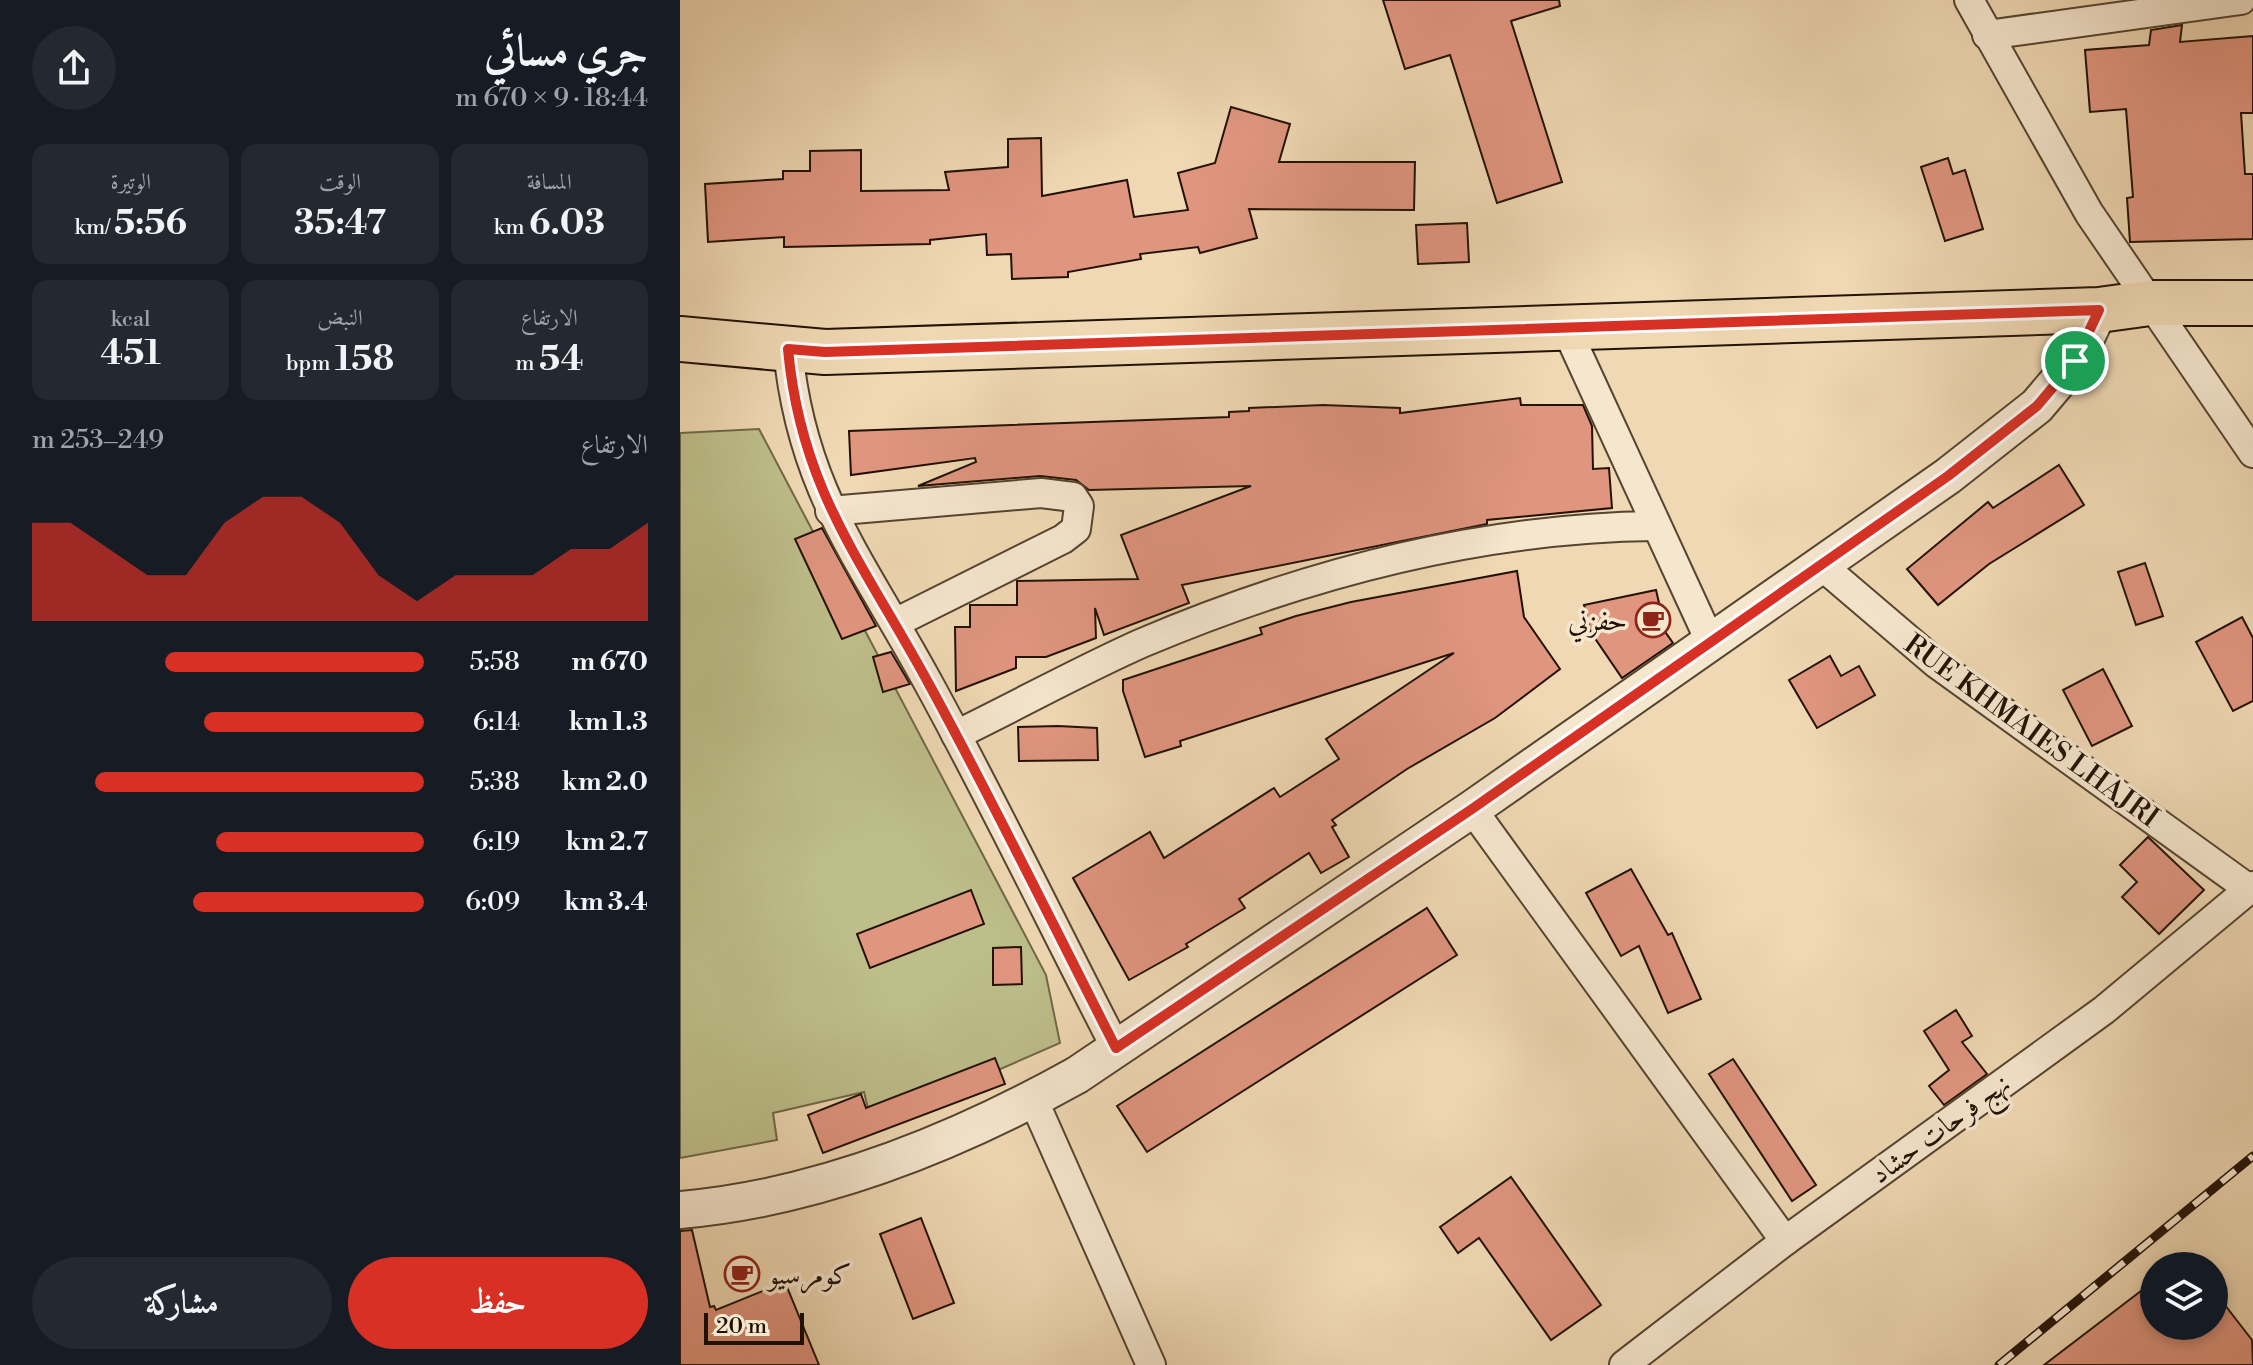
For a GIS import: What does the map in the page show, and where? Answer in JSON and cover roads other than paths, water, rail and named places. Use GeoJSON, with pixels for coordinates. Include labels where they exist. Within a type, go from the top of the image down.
{"type":"FeatureCollection","features":[{"type":"Feature","properties":{"kind":"main road"},"geometry":{"type":"LineString","coordinates":[[680,339],[825,352],[2099,310],[2150,303],[2253,303]]}},
{"type":"Feature","properties":{"kind":"street"},"geometry":{"type":"LineString","coordinates":[[1969,0],[2089,213],[2253,453]]}},
{"type":"Feature","properties":{"kind":"street"},"geometry":{"type":"LineString","coordinates":[[1987,35],[2241,0]]}},
{"type":"Feature","properties":{"kind":"street"},"geometry":{"type":"LineString","coordinates":[[680,1210],[796,1188],[895,1159],[1033,1099],[1116,1048],[1472,809],[1948,476],[2037,406],[2075,361],[2099,310]]}},
{"type":"Feature","properties":{"kind":"street"},"geometry":{"type":"LineString","coordinates":[[1565,326],[1710,641]]}},
{"type":"Feature","properties":{"kind":"street"},"geometry":{"type":"LineString","coordinates":[[788,349],[799,429],[830,511],[956,735],[1116,1048]]}},
{"type":"Feature","properties":{"kind":"street"},"geometry":{"type":"LineString","coordinates":[[830,511],[1041,493],[1073,497],[1079,506],[1076,529],[1063,539],[895,623]]}},
{"type":"Feature","properties":{"kind":"street"},"geometry":{"type":"LineString","coordinates":[[956,735],[1141,644],[1318,578],[1519,534],[1588,527],[1655,526]]}},
{"type":"Feature","properties":{"kind":"street","name":"RUE KHMAIES LHAJRI"},"geometry":{"type":"LineString","coordinates":[[1821,565],[1937,664],[2251,887]]}},
{"type":"Feature","properties":{"kind":"street"},"geometry":{"type":"LineString","coordinates":[[1472,809],[1785,1241]]}},
{"type":"Feature","properties":{"kind":"street","name":"نهج فرحات حشاد"},"geometry":{"type":"LineString","coordinates":[[1624,1365],[1785,1241],[2104,1010],[2251,887]]}},
{"type":"Feature","properties":{"kind":"street"},"geometry":{"type":"LineString","coordinates":[[1033,1099],[1151,1365]]}},
{"type":"Feature","properties":{"kind":"railway"},"geometry":{"type":"LineString","coordinates":[[1999,1365],[2253,1156]]}},
{"type":"Feature","properties":{"kind":"place","name":"حفزني"},"geometry":{"type":"Point","coordinates":[1653,620]}},
{"type":"Feature","properties":{"kind":"place","name":"كومرسيو"},"geometry":{"type":"Point","coordinates":[742,1274]}}]}
